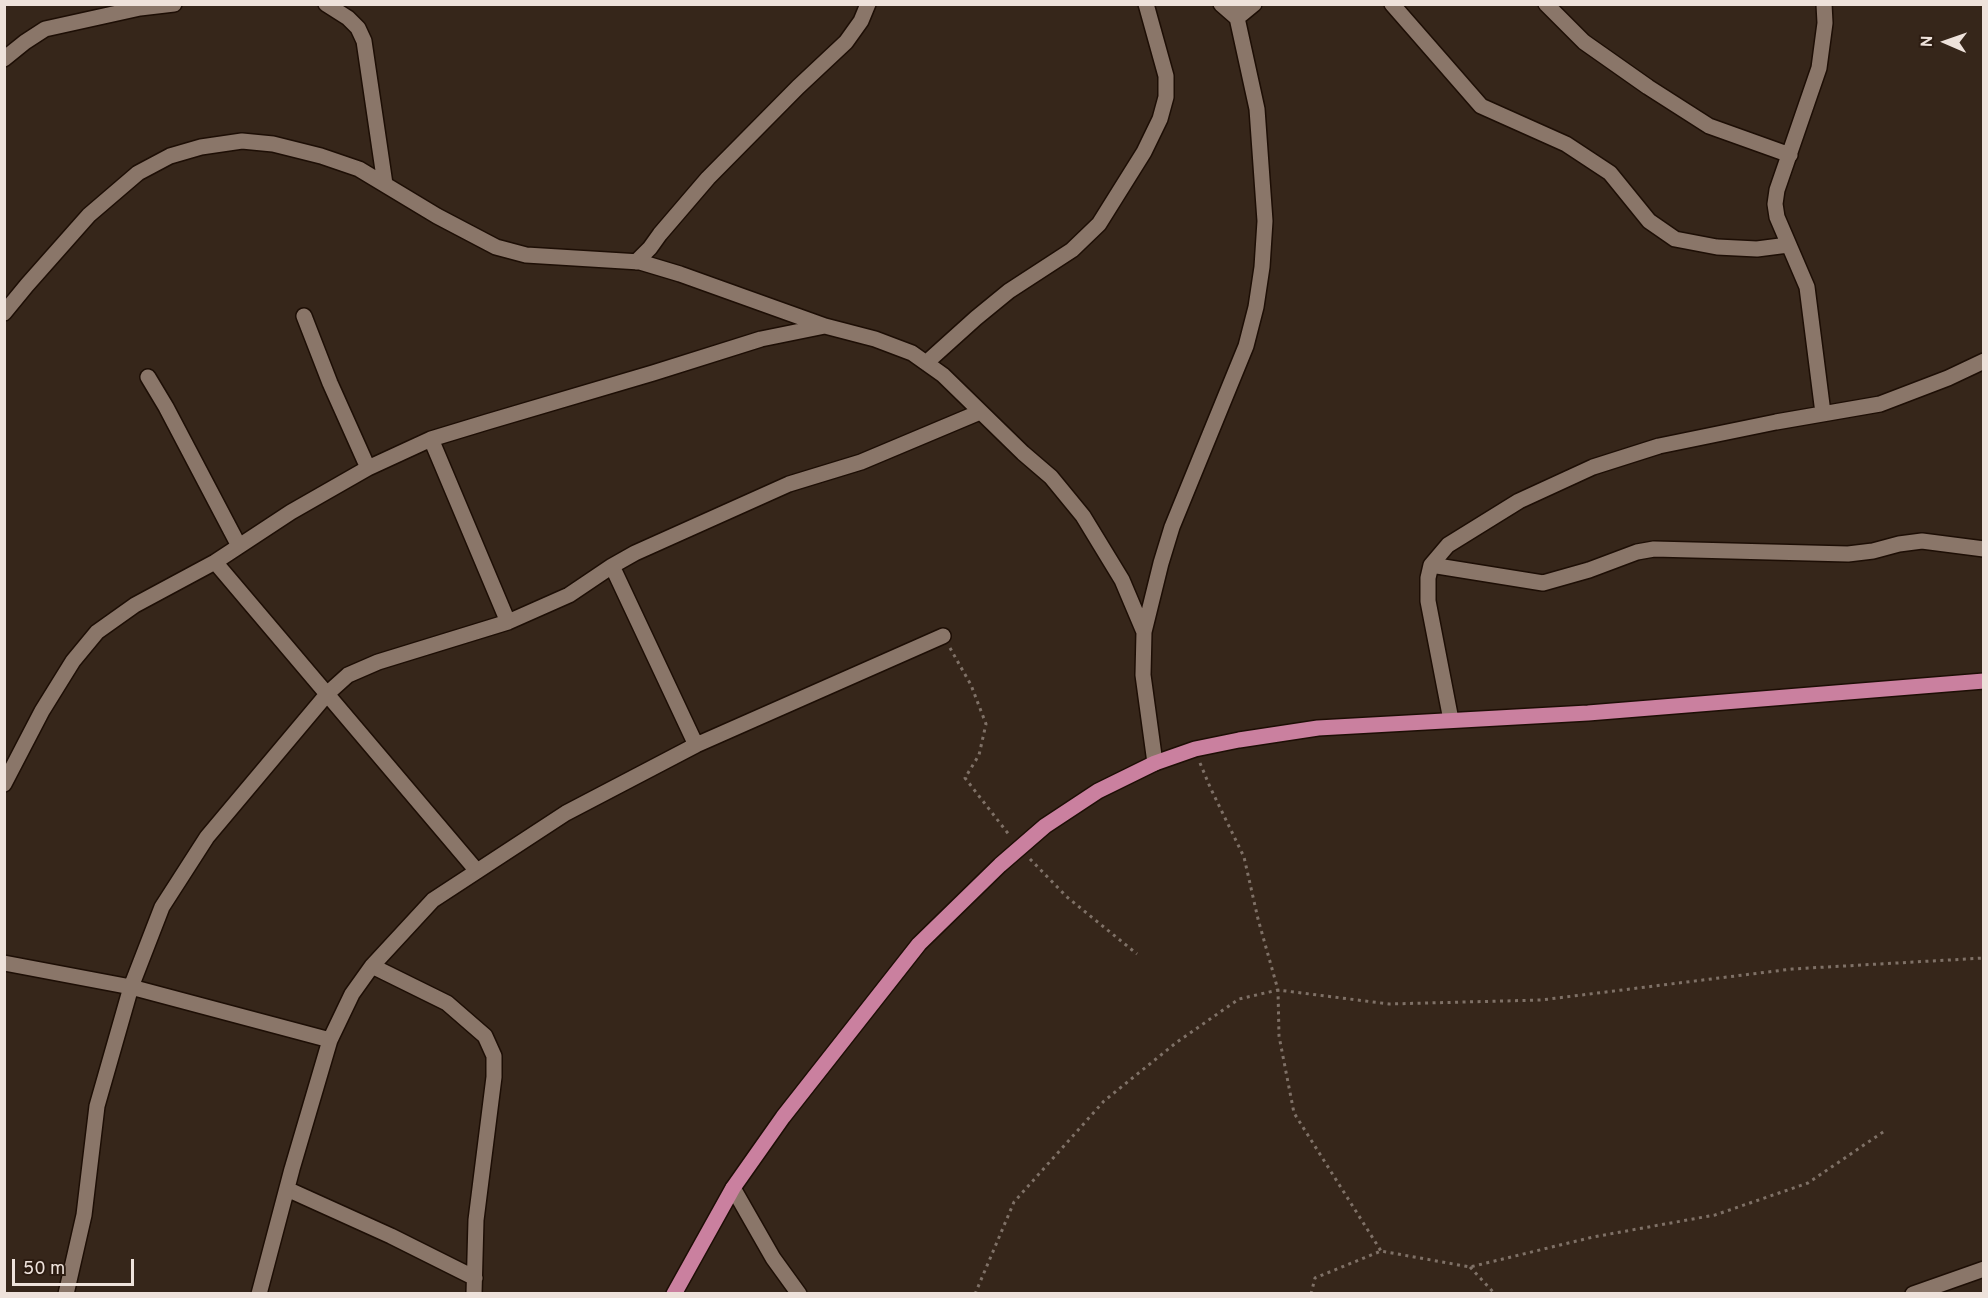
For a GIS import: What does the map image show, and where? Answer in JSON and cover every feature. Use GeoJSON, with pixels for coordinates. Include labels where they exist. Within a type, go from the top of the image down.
{"type":"FeatureCollection","features":[{"type":"Feature","properties":{"kind":"main road"},"geometry":{"type":"LineString","coordinates":[[674,1293],[733,1188],[783,1117],[919,944],[1045,826],[1098,791],[1155,763],[1195,749],[1318,728],[1588,713],[1983,681]]}},
{"type":"Feature","properties":{"kind":"street"},"geometry":{"type":"LineString","coordinates":[[4,59],[24,42],[45,29],[140,8],[174,4]]}},
{"type":"Feature","properties":{"kind":"street"},"geometry":{"type":"LineString","coordinates":[[326,4],[348,18],[358,28],[364,41],[386,184]]}},
{"type":"Feature","properties":{"kind":"street"},"geometry":{"type":"LineString","coordinates":[[636,262],[651,248],[660,234],[708,178],[846,42],[861,21],[868,4]]}},
{"type":"Feature","properties":{"kind":"street"},"geometry":{"type":"LineString","coordinates":[[926,363],[1009,291],[1072,250],[1099,224],[1144,152],[1160,119],[1166,97],[1166,76],[1146,4]]}},
{"type":"Feature","properties":{"kind":"street"},"geometry":{"type":"LineString","coordinates":[[1221,4],[1236,11],[1254,4]]}},
{"type":"Feature","properties":{"kind":"street"},"geometry":{"type":"LineString","coordinates":[[1392,4],[1481,106],[1566,144],[1610,173],[1649,221],[1675,239],[1717,247],[1757,249],[1788,245]]}},
{"type":"Feature","properties":{"kind":"street"},"geometry":{"type":"LineString","coordinates":[[1546,4],[1584,42],[1709,126],[1790,155]]}},
{"type":"Feature","properties":{"kind":"street"},"geometry":{"type":"LineString","coordinates":[[1823,413],[1807,287],[1777,217],[1775,204],[1777,190],[1819,68],[1825,23],[1824,4]]}},
{"type":"Feature","properties":{"kind":"street"},"geometry":{"type":"LineString","coordinates":[[1155,763],[1143,675],[1144,632],[1172,528],[1246,346],[1256,307],[1262,267],[1265,221],[1257,109],[1236,11]]}},
{"type":"Feature","properties":{"kind":"street"},"geometry":{"type":"LineString","coordinates":[[4,313],[89,214],[138,173],[170,156],[201,147],[242,141],[273,144],[321,156],[359,169],[437,216],[496,247],[526,255],[636,262],[680,274],[825,326],[884,342],[912,353],[943,375],[1051,477],[1083,516],[1122,580],[1144,632]]}},
{"type":"Feature","properties":{"kind":"street"},"geometry":{"type":"LineString","coordinates":[[304,316],[330,383],[368,468]]}},
{"type":"Feature","properties":{"kind":"street"},"geometry":{"type":"LineString","coordinates":[[4,784],[54,691],[73,661],[97,632],[135,605],[215,562],[291,512],[368,468],[431,439],[762,339],[825,326]]}},
{"type":"Feature","properties":{"kind":"street"},"geometry":{"type":"LineString","coordinates":[[1451,720],[1428,601],[1428,578],[1431,565],[1448,545],[1519,501],[1593,467],[1659,446],[1823,413],[1881,404],[1948,378],[1983,361]]}},
{"type":"Feature","properties":{"kind":"street"},"geometry":{"type":"LineString","coordinates":[[148,377],[239,546]]}},
{"type":"Feature","properties":{"kind":"street"},"geometry":{"type":"LineString","coordinates":[[66,1293],[84,1215],[97,1106],[131,987],[162,907],[207,837],[328,693],[348,675],[378,662],[508,622],[569,595],[635,553],[789,484],[861,462],[980,412]]}},
{"type":"Feature","properties":{"kind":"street"},"geometry":{"type":"LineString","coordinates":[[431,439],[508,622]]}},
{"type":"Feature","properties":{"kind":"street"},"geometry":{"type":"LineString","coordinates":[[1431,565],[1543,583],[1590,570],[1637,552],[1654,549],[1848,554],[1922,541],[1983,549]]}},
{"type":"Feature","properties":{"kind":"street"},"geometry":{"type":"LineString","coordinates":[[215,562],[477,871]]}},
{"type":"Feature","properties":{"kind":"street"},"geometry":{"type":"LineString","coordinates":[[612,566],[696,745]]}},
{"type":"Feature","properties":{"kind":"street"},"geometry":{"type":"LineString","coordinates":[[259,1293],[330,1040],[352,994],[372,966],[433,900],[566,813],[696,745],[943,636]]}},
{"type":"Feature","properties":{"kind":"street"},"geometry":{"type":"LineString","coordinates":[[4,963],[131,987],[330,1040]]}},
{"type":"Feature","properties":{"kind":"street"},"geometry":{"type":"LineString","coordinates":[[287,1189],[391,1236],[475,1286],[476,1220],[494,1077],[494,1056],[485,1036],[447,1003],[372,966]]}},
{"type":"Feature","properties":{"kind":"street"},"geometry":{"type":"LineString","coordinates":[[733,1188],[773,1258],[799,1293]]}},
{"type":"Feature","properties":{"kind":"street"},"geometry":{"type":"LineString","coordinates":[[1913,1293],[1983,1269]]}},
{"type":"Feature","properties":{"kind":"path"},"geometry":{"type":"LineString","coordinates":[[943,636],[971,685],[986,723],[979,755],[965,778],[1019,848],[1067,897],[1137,954]]}},
{"type":"Feature","properties":{"kind":"path"},"geometry":{"type":"LineString","coordinates":[[1195,749],[1210,787],[1244,857],[1278,990],[1279,1036],[1294,1113],[1381,1251]]}},
{"type":"Feature","properties":{"kind":"path"},"geometry":{"type":"LineString","coordinates":[[975,1293],[1014,1202],[1104,1101],[1177,1042],[1239,999],[1278,990],[1389,1004],[1541,1000],[1792,969],[1983,958]]}},
{"type":"Feature","properties":{"kind":"path"},"geometry":{"type":"LineString","coordinates":[[1311,1293],[1315,1278],[1381,1251],[1470,1267],[1593,1237],[1715,1215],[1809,1184],[1886,1130]]}},
{"type":"Feature","properties":{"kind":"path"},"geometry":{"type":"LineString","coordinates":[[1470,1267],[1495,1293]]}}]}
